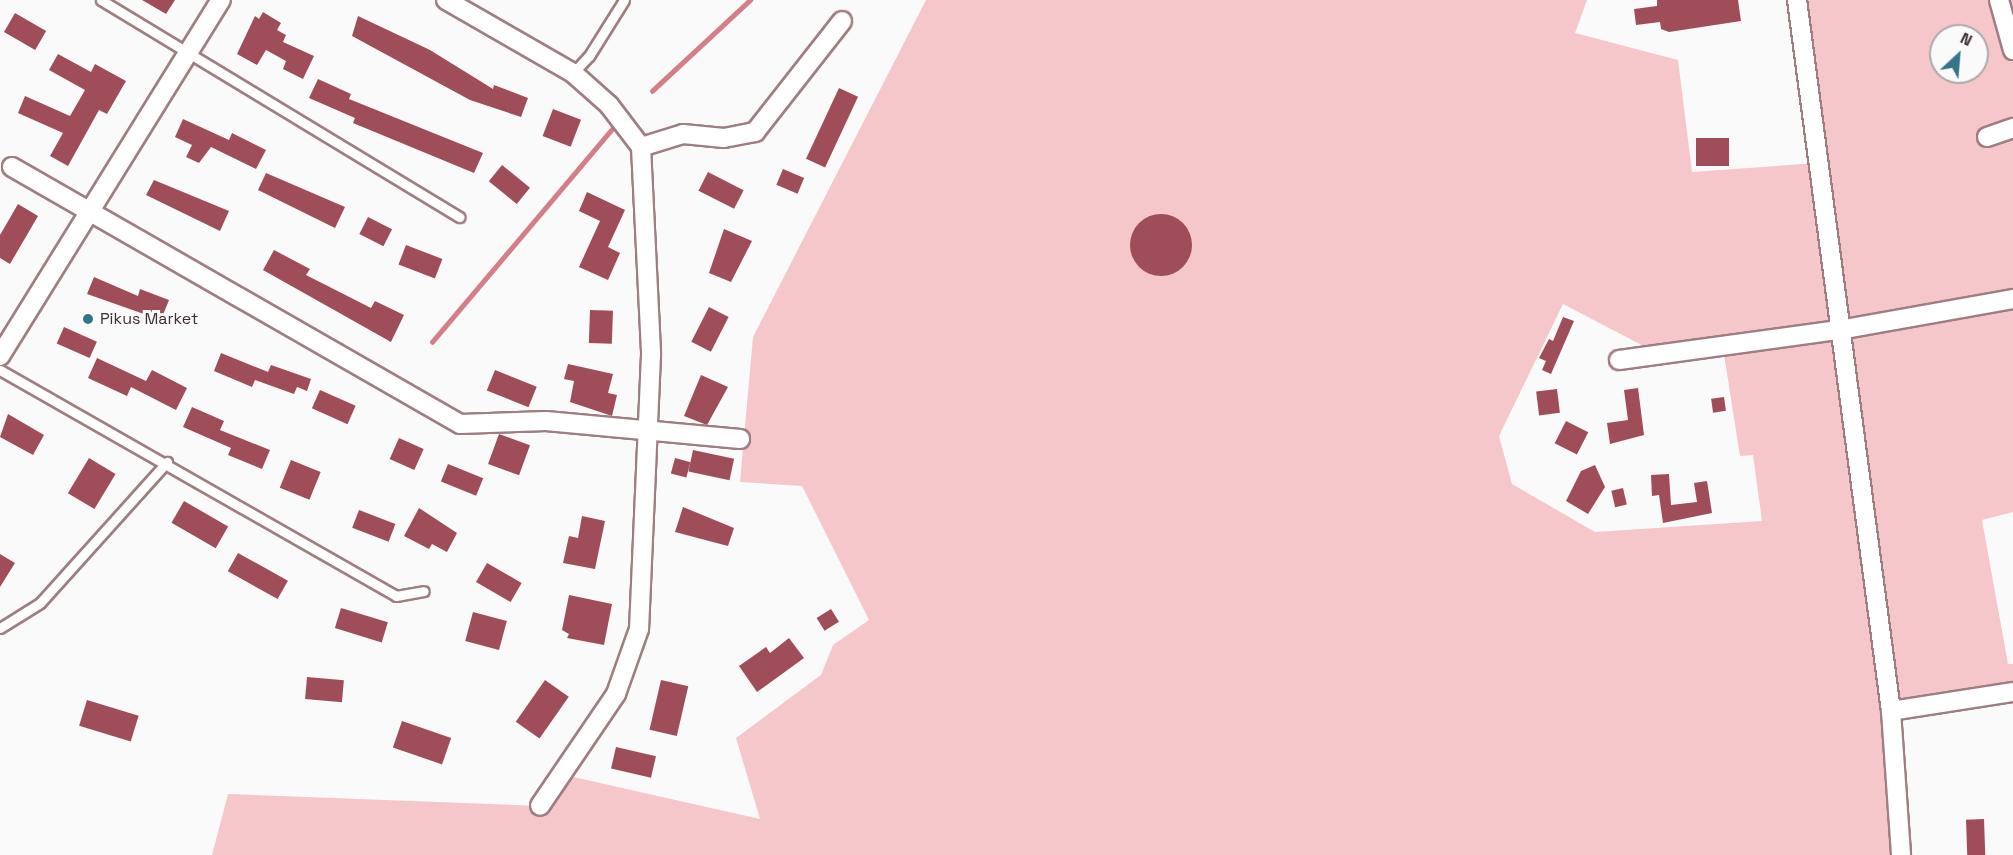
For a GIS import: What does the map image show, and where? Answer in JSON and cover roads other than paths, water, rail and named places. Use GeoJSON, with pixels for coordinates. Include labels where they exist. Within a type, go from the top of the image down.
{"type":"FeatureCollection","features":[{"type":"Feature","properties":{"kind":"street"},"geometry":{"type":"LineString","coordinates":[[0,356],[91,214],[221,0]]}},
{"type":"Feature","properties":{"kind":"street"},"geometry":{"type":"LineString","coordinates":[[446,0],[573,73],[609,105],[641,147],[651,355],[645,428],[639,629],[616,694],[540,806]]}},
{"type":"Feature","properties":{"kind":"street"},"geometry":{"type":"LineString","coordinates":[[1797,0],[1891,711],[1901,855]]}},
{"type":"Feature","properties":{"kind":"street"},"geometry":{"type":"LineString","coordinates":[[2000,0],[2013,50]]}},
{"type":"Feature","properties":{"kind":"street"},"geometry":{"type":"LineString","coordinates":[[641,147],[683,134],[724,138],[755,132],[843,21]]}},
{"type":"Feature","properties":{"kind":"street"},"geometry":{"type":"LineString","coordinates":[[1987,137],[2013,128]]}},
{"type":"Feature","properties":{"kind":"street"},"geometry":{"type":"LineString","coordinates":[[12,167],[460,424],[546,421],[645,428],[740,439]]}},
{"type":"Feature","properties":{"kind":"street"},"geometry":{"type":"LineString","coordinates":[[1619,360],[1839,330],[2013,299]]}},
{"type":"Feature","properties":{"kind":"street"},"geometry":{"type":"LineString","coordinates":[[1891,711],[2013,692]]}},
{"type":"Feature","properties":{"kind":"lane"},"geometry":{"type":"LineString","coordinates":[[101,0],[187,56],[459,217]]}},
{"type":"Feature","properties":{"kind":"lane"},"geometry":{"type":"LineString","coordinates":[[573,73],[589,57],[624,0]]}},
{"type":"Feature","properties":{"kind":"lane"},"geometry":{"type":"LineString","coordinates":[[0,370],[166,462],[396,596],[424,591]]}},
{"type":"Feature","properties":{"kind":"lane"},"geometry":{"type":"LineString","coordinates":[[0,628],[40,603],[166,462]]}},
{"type":"Feature","properties":{"kind":"waterway"},"geometry":{"type":"LineString","coordinates":[[652,91],[750,0]]}},
{"type":"Feature","properties":{"kind":"waterway"},"geometry":{"type":"LineString","coordinates":[[432,342],[613,128]]}},
{"type":"Feature","properties":{"kind":"place","name":"Pikus Market"},"geometry":{"type":"Point","coordinates":[88,319]}}]}
